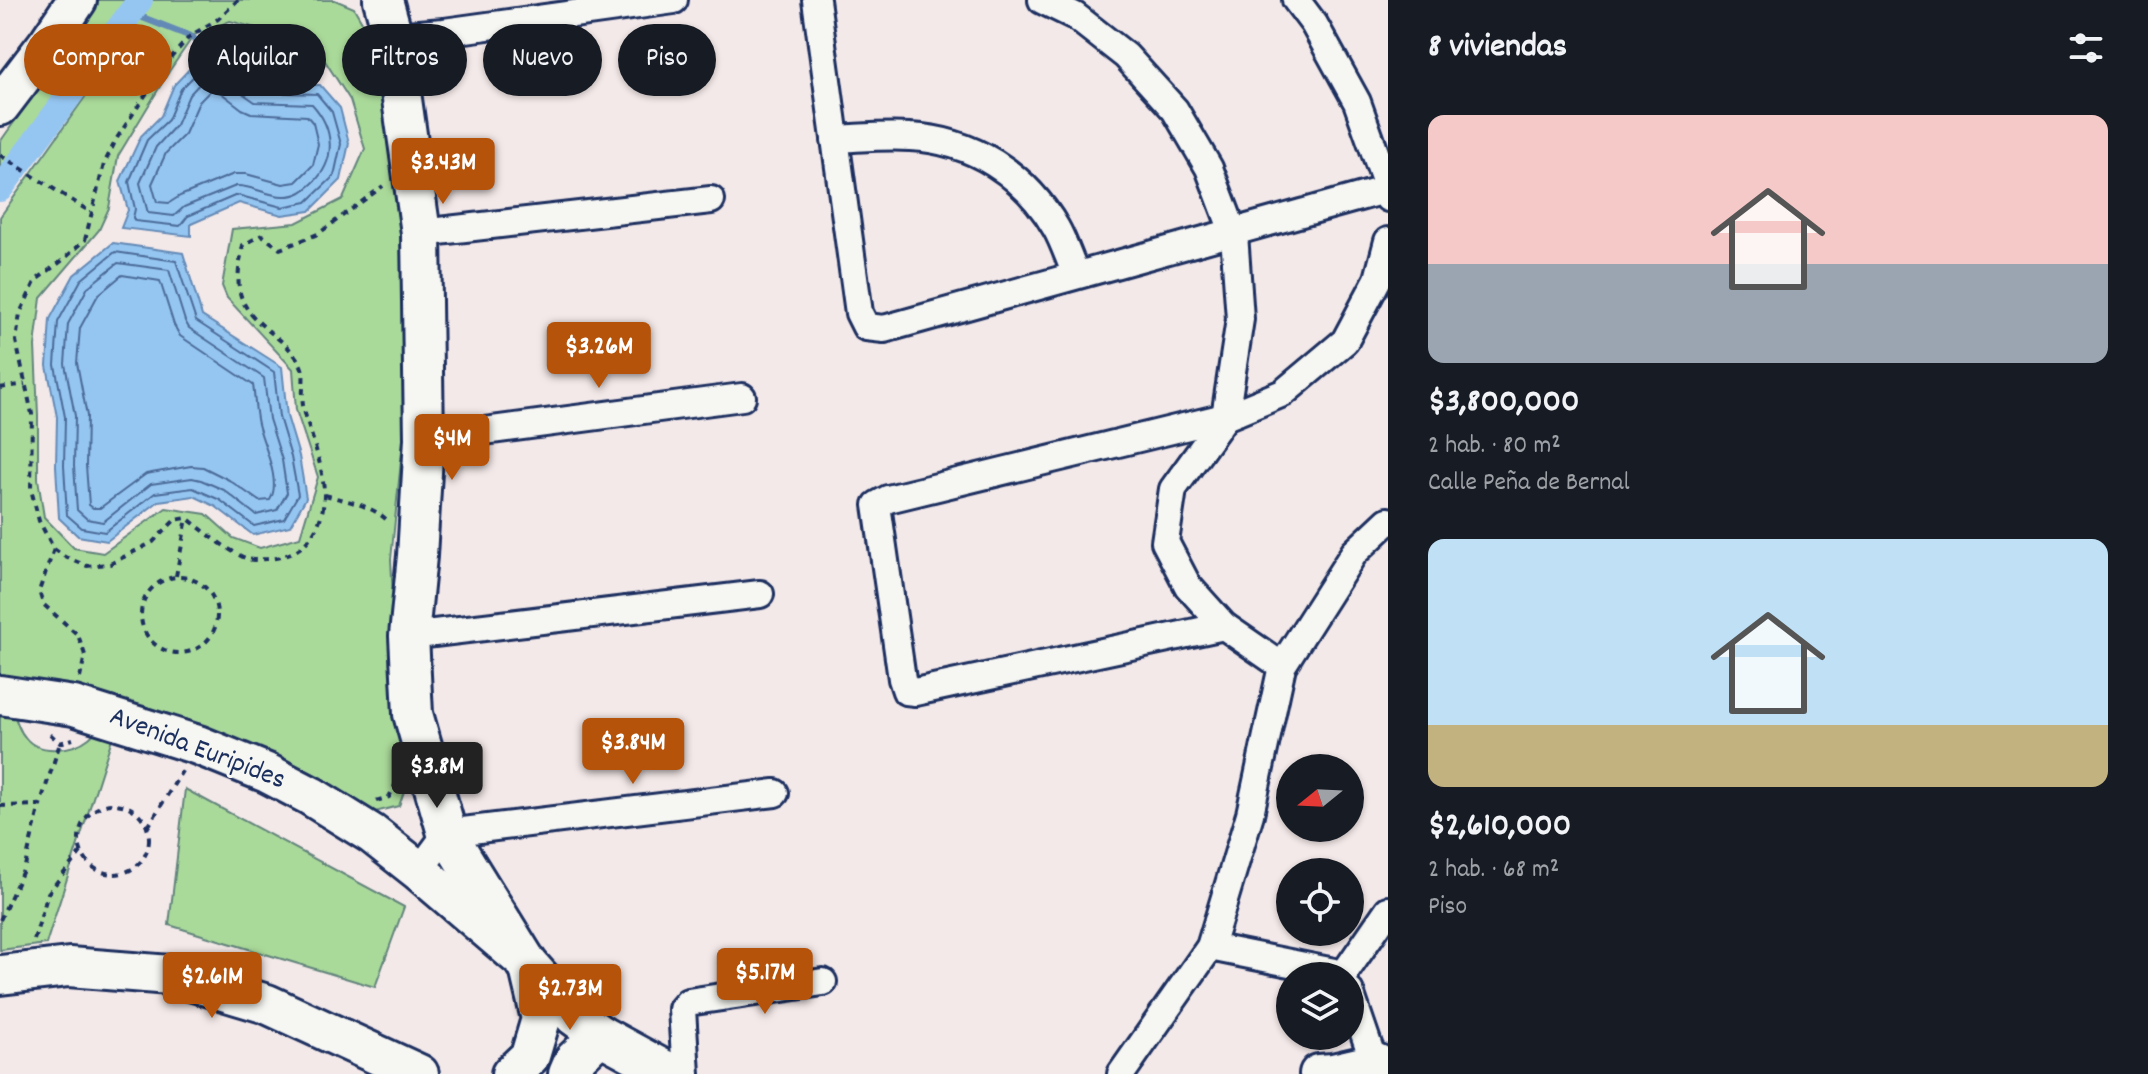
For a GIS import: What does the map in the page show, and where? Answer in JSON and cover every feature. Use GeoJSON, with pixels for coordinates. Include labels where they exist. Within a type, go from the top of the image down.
{"type":"FeatureCollection","features":[{"type":"Feature","properties":{"kind":"street"},"geometry":{"type":"LineString","coordinates":[[0,106],[77,0]]}},
{"type":"Feature","properties":{"kind":"street"},"geometry":{"type":"LineString","coordinates":[[354,0],[388,18],[444,32],[674,0]]}},
{"type":"Feature","properties":{"kind":"street"},"geometry":{"type":"LineString","coordinates":[[816,0],[859,313],[866,327],[884,329],[1388,189]]}},
{"type":"Feature","properties":{"kind":"street"},"geometry":{"type":"LineString","coordinates":[[1042,0],[1075,16],[1126,56],[1175,110],[1209,168],[1234,234],[1240,319],[1225,417],[1173,489],[1165,542],[1188,586],[1224,626],[1282,666]]}},
{"type":"Feature","properties":{"kind":"street"},"geometry":{"type":"LineString","coordinates":[[1296,0],[1314,24],[1357,102],[1388,189],[1388,198]]}},
{"type":"Feature","properties":{"kind":"street"},"geometry":{"type":"LineString","coordinates":[[388,18],[421,233],[424,439],[409,636],[413,714],[447,833],[528,964],[574,1016],[600,1035],[672,1074]]}},
{"type":"Feature","properties":{"kind":"street"},"geometry":{"type":"LineString","coordinates":[[835,139],[909,137],[945,141],[983,155],[1025,186],[1056,228],[1076,274]]}},
{"type":"Feature","properties":{"kind":"street"},"geometry":{"type":"LineString","coordinates":[[421,233],[711,200]]}},
{"type":"Feature","properties":{"kind":"street"},"geometry":{"type":"LineString","coordinates":[[1224,626],[915,692],[906,691],[877,505],[888,499],[1225,417],[1283,393],[1345,341],[1378,279],[1388,241]]}},
{"type":"Feature","properties":{"kind":"street"},"geometry":{"type":"LineString","coordinates":[[424,439],[742,397]]}},
{"type":"Feature","properties":{"kind":"street"},"geometry":{"type":"LineString","coordinates":[[1121,1074],[1210,947],[1250,814],[1282,666],[1354,553],[1388,521]]}},
{"type":"Feature","properties":{"kind":"street"},"geometry":{"type":"LineString","coordinates":[[409,636],[760,594]]}},
{"type":"Feature","properties":{"kind":"street","name":"Avenida Euripides"},"geometry":{"type":"LineString","coordinates":[[0,695],[74,706],[198,745],[267,773],[372,834],[528,964]]}},
{"type":"Feature","properties":{"kind":"street"},"geometry":{"type":"LineString","coordinates":[[419,871],[447,833],[775,793]]}},
{"type":"Feature","properties":{"kind":"street"},"geometry":{"type":"LineString","coordinates":[[1358,962],[1388,910]]}},
{"type":"Feature","properties":{"kind":"street"},"geometry":{"type":"LineString","coordinates":[[1210,947],[1276,963]]}},
{"type":"Feature","properties":{"kind":"street"},"geometry":{"type":"LineString","coordinates":[[511,1074],[530,1056],[541,1019],[528,964]]}},
{"type":"Feature","properties":{"kind":"street"},"geometry":{"type":"LineString","coordinates":[[15,972],[69,967],[170,975],[267,1004],[419,1074]]}},
{"type":"Feature","properties":{"kind":"street"},"geometry":{"type":"LineString","coordinates":[[686,1074],[682,1009],[688,1002],[823,982]]}},
{"type":"Feature","properties":{"kind":"street"},"geometry":{"type":"LineString","coordinates":[[1319,1074],[1377,1068],[1364,1030]]}},
{"type":"Feature","properties":{"kind":"street"},"geometry":{"type":"LineString","coordinates":[[568,1074],[574,1060],[600,1035]]}},
{"type":"Feature","properties":{"kind":"path"},"geometry":{"type":"LineString","coordinates":[[238,0],[218,19],[190,36],[168,61],[117,138],[104,164],[85,240],[36,280],[20,313],[16,341],[32,414],[31,489],[39,521],[54,549],[87,566],[110,564],[153,542],[175,520],[187,518],[249,560],[281,558],[304,546],[318,527],[325,495],[320,462],[303,406],[303,369],[290,349],[253,318],[241,298],[238,277],[243,245],[262,235],[280,249],[318,234],[411,167]]}},
{"type":"Feature","properties":{"kind":"path"},"geometry":{"type":"LineString","coordinates":[[1,156],[92,213]]}},
{"type":"Feature","properties":{"kind":"path"},"geometry":{"type":"LineString","coordinates":[[0,388],[25,384]]}},
{"type":"Feature","properties":{"kind":"path"},"geometry":{"type":"LineString","coordinates":[[325,495],[357,503],[385,517],[417,556]]}},
{"type":"Feature","properties":{"kind":"path"},"geometry":{"type":"LineString","coordinates":[[176,576],[187,518]]}},
{"type":"Feature","properties":{"kind":"path"},"geometry":{"type":"LineString","coordinates":[[54,549],[39,591],[43,604],[78,635],[85,655],[74,706]]}},
{"type":"Feature","properties":{"kind":"path"},"geometry":{"type":"LineString","coordinates":[[176,576],[192,578],[206,587],[215,600],[218,616],[214,632],[204,644],[191,651],[176,653],[161,649],[150,638],[143,625],[142,610],[145,597],[153,587],[176,576]]}},
{"type":"Feature","properties":{"kind":"path"},"geometry":{"type":"LineString","coordinates":[[0,920],[25,866],[60,743]]}},
{"type":"Feature","properties":{"kind":"path"},"geometry":{"type":"LineString","coordinates":[[148,827],[198,745]]}},
{"type":"Feature","properties":{"kind":"path"},"geometry":{"type":"LineString","coordinates":[[366,804],[389,797],[400,776]]}},
{"type":"Feature","properties":{"kind":"path"},"geometry":{"type":"LineString","coordinates":[[0,806],[40,805]]}},
{"type":"Feature","properties":{"kind":"path"},"geometry":{"type":"LineString","coordinates":[[124,805],[142,817],[148,827],[149,849],[144,859],[127,873],[105,874],[95,869],[81,852],[80,830],[85,820],[102,806],[124,805]]}},
{"type":"Feature","properties":{"kind":"path"},"geometry":{"type":"LineString","coordinates":[[15,972],[32,945],[48,893],[81,852]]}},
{"type":"Feature","properties":{"kind":"green space"},"geometry":{"type":"Polygon","coordinates":[[[93,0],[132,0],[114,24],[79,24],[93,0]]]}},
{"type":"Feature","properties":{"kind":"green space"},"geometry":{"type":"Polygon","coordinates":[[[148,0],[335,0],[354,8],[363,24],[342,24],[342,88],[326,63],[326,24],[241,24],[230,21],[222,24],[188,24],[188,44],[172,67],[172,24],[133,24],[148,0]]]}},
{"type":"Feature","properties":{"kind":"green space"},"geometry":{"type":"Polygon","coordinates":[[[33,96],[60,96],[0,175],[0,142],[33,96]]]}},
{"type":"Feature","properties":{"kind":"green space"},"geometry":{"type":"Polygon","coordinates":[[[86,96],[154,96],[118,156],[109,208],[99,230],[41,298],[35,346],[38,479],[44,517],[74,548],[103,553],[166,508],[206,514],[233,538],[260,548],[300,537],[318,477],[296,410],[293,369],[227,298],[222,286],[232,229],[296,223],[343,199],[365,149],[347,96],[385,96],[408,252],[404,431],[391,559],[399,711],[410,774],[399,806],[371,813],[0,681],[0,217],[86,96]]]}},
{"type":"Feature","properties":{"kind":"green space"},"geometry":{"type":"Polygon","coordinates":[[[0,701],[11,702],[25,737],[38,747],[56,749],[74,746],[91,736],[102,723],[115,729],[46,944],[0,950],[0,701]]]}},
{"type":"Feature","properties":{"kind":"green space"},"geometry":{"type":"Polygon","coordinates":[[[185,789],[404,907],[375,987],[169,925],[185,789]]]}},
{"type":"Feature","properties":{"kind":"water"},"geometry":{"type":"Polygon","coordinates":[[[188,70],[188,96],[326,96],[326,92],[340,108],[349,143],[341,180],[310,211],[282,215],[239,203],[191,224],[191,236],[121,228],[128,210],[120,181],[141,136],[161,116],[172,96],[174,85],[188,70]]]}},
{"type":"Feature","properties":{"kind":"water"},"geometry":{"type":"Polygon","coordinates":[[[113,243],[183,253],[202,316],[282,367],[287,416],[299,456],[306,498],[290,526],[253,535],[215,506],[194,496],[159,501],[107,541],[78,536],[59,518],[57,417],[47,366],[50,319],[74,275],[113,243]]]}},
{"type":"Feature","properties":{"kind":"waterway"},"geometry":{"type":"LineString","coordinates":[[0,189],[140,0]]}},
{"type":"Feature","properties":{"kind":"waterway"},"geometry":{"type":"LineString","coordinates":[[131,13],[188,35]]}}]}
